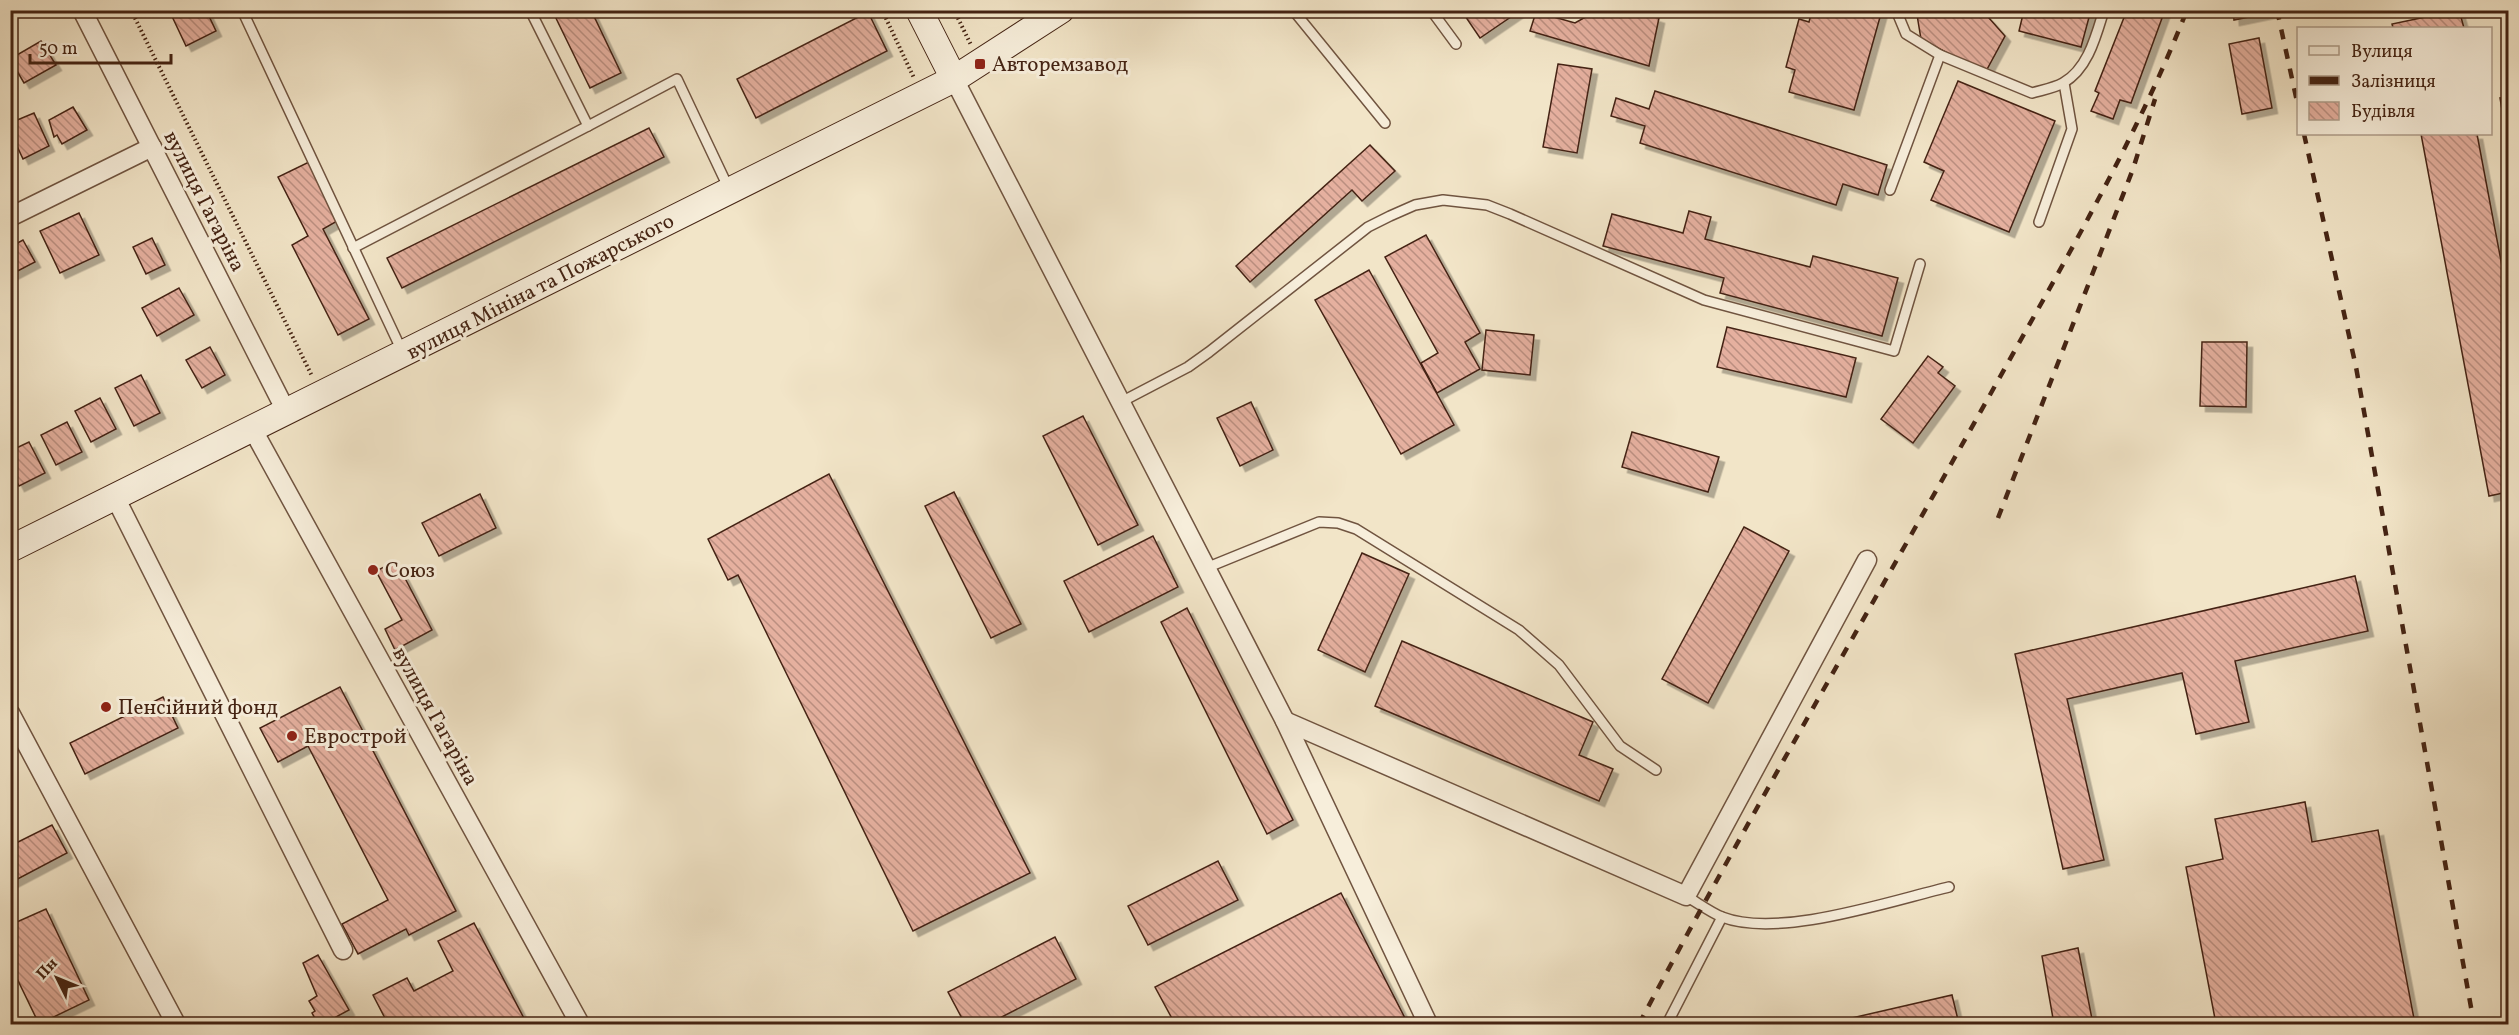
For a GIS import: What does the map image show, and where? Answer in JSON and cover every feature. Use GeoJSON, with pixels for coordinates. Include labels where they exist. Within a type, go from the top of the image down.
{"type":"FeatureCollection","features":[{"type":"Feature","properties":{"kind":"street","name":"вулиця Гагаріна"},"geometry":{"type":"LineString","coordinates":[[82,10],[287,413]]}},
{"type":"Feature","properties":{"kind":"street"},"geometry":{"type":"LineString","coordinates":[[919,10],[1285,721],[1428,1024]]}},
{"type":"Feature","properties":{"kind":"street","name":"вулиця Мініна та Пожарського"},"geometry":{"type":"LineString","coordinates":[[10,549],[322,396],[954,79],[1061,10]]}},
{"type":"Feature","properties":{"kind":"street"},"geometry":{"type":"LineString","coordinates":[[10,217],[152,147]]}},
{"type":"Feature","properties":{"kind":"street","name":"вулиця Гагаріна"},"geometry":{"type":"LineString","coordinates":[[252,430],[580,1024]]}},
{"type":"Feature","properties":{"kind":"street"},"geometry":{"type":"LineString","coordinates":[[115,496],[343,950]]}},
{"type":"Feature","properties":{"kind":"street"},"geometry":{"type":"LineString","coordinates":[[1285,721],[1686,896],[1867,560]]}},
{"type":"Feature","properties":{"kind":"street"},"geometry":{"type":"LineString","coordinates":[[10,713],[176,1024]]}},
{"type":"Feature","properties":{"kind":"lane"},"geometry":{"type":"LineString","coordinates":[[242,10],[403,355]]}},
{"type":"Feature","properties":{"kind":"lane"},"geometry":{"type":"LineString","coordinates":[[530,10],[588,126]]}},
{"type":"Feature","properties":{"kind":"lane"},"geometry":{"type":"LineString","coordinates":[[1293,10],[1385,123]]}},
{"type":"Feature","properties":{"kind":"lane"},"geometry":{"type":"LineString","coordinates":[[1431,10],[1456,44]]}},
{"type":"Feature","properties":{"kind":"lane"},"geometry":{"type":"LineString","coordinates":[[1896,10],[1906,34],[1941,55],[2032,93],[2064,83],[2081,66],[2093,45],[2104,10]]}},
{"type":"Feature","properties":{"kind":"lane"},"geometry":{"type":"LineString","coordinates":[[1890,190],[1941,55]]}},
{"type":"Feature","properties":{"kind":"lane"},"geometry":{"type":"LineString","coordinates":[[353,248],[677,79],[730,191]]}},
{"type":"Feature","properties":{"kind":"lane"},"geometry":{"type":"LineString","coordinates":[[2039,222],[2072,129],[2064,83]]}},
{"type":"Feature","properties":{"kind":"lane"},"geometry":{"type":"LineString","coordinates":[[1121,402],[1188,367],[1368,227],[1415,205],[1443,200],[1487,206],[1510,213],[1729,308],[1894,351],[1920,264]]}},
{"type":"Feature","properties":{"kind":"lane"},"geometry":{"type":"LineString","coordinates":[[1206,568],[1319,522],[1338,523],[1356,529],[1519,630],[1558,665],[1620,746],[1656,770]]}},
{"type":"Feature","properties":{"kind":"lane"},"geometry":{"type":"LineString","coordinates":[[1686,896],[1722,917],[1744,922],[1808,920],[1949,887]]}},
{"type":"Feature","properties":{"kind":"lane"},"geometry":{"type":"LineString","coordinates":[[1667,1024],[1722,917]]}},
{"type":"Feature","properties":{"kind":"path"},"geometry":{"type":"LineString","coordinates":[[131,10],[322,396]]}},
{"type":"Feature","properties":{"kind":"path"},"geometry":{"type":"LineString","coordinates":[[882,10],[922,95]]}},
{"type":"Feature","properties":{"kind":"path"},"geometry":{"type":"LineString","coordinates":[[954,10],[980,64]]}},
{"type":"Feature","properties":{"kind":"building"},"geometry":{"type":"Polygon","coordinates":[[[169,10],[206,10],[216,31],[186,46],[169,10]]]}},
{"type":"Feature","properties":{"kind":"building"},"geometry":{"type":"Polygon","coordinates":[[[552,10],[591,10],[621,73],[590,88],[552,10]]]}},
{"type":"Feature","properties":{"kind":"building"},"geometry":{"type":"Polygon","coordinates":[[[1461,10],[1521,10],[1480,38],[1461,10]]]}},
{"type":"Feature","properties":{"kind":"building"},"geometry":{"type":"Polygon","coordinates":[[[1591,10],[1633,10],[1659,18],[1649,66],[1530,31],[1536,12],[1575,23],[1591,14],[1591,10]]]}},
{"type":"Feature","properties":{"kind":"building"},"geometry":{"type":"Polygon","coordinates":[[[1812,10],[1882,10],[1854,110],[1789,92],[1795,70],[1786,67],[1799,19],[1809,22],[1812,10]]]}},
{"type":"Feature","properties":{"kind":"building"},"geometry":{"type":"Polygon","coordinates":[[[1920,10],[1980,10],[1989,18],[2005,36],[1985,73],[1921,39],[1917,15],[1920,10]]]}},
{"type":"Feature","properties":{"kind":"building"},"geometry":{"type":"Polygon","coordinates":[[[2024,10],[2091,10],[2081,47],[2019,31],[2024,10]]]}},
{"type":"Feature","properties":{"kind":"building"},"geometry":{"type":"Polygon","coordinates":[[[2127,10],[2165,10],[2131,103],[2120,100],[2113,119],[2091,111],[2099,93],[2095,91],[2127,10]]]}},
{"type":"Feature","properties":{"kind":"building"},"geometry":{"type":"Polygon","coordinates":[[[2233,10],[2283,10],[2234,20],[2233,10]]]}},
{"type":"Feature","properties":{"kind":"building"},"geometry":{"type":"Polygon","coordinates":[[[2459,10],[2464,27],[2393,27],[2392,24],[2459,10]]]}},
{"type":"Feature","properties":{"kind":"building"},"geometry":{"type":"Polygon","coordinates":[[[868,12],[887,51],[756,118],[737,79],[868,12]]]}},
{"type":"Feature","properties":{"kind":"building"},"geometry":{"type":"Polygon","coordinates":[[[2259,38],[2272,108],[2242,114],[2229,44],[2259,38]]]}},
{"type":"Feature","properties":{"kind":"building"},"geometry":{"type":"Polygon","coordinates":[[[41,41],[56,65],[24,83],[10,59],[41,41]]]}},
{"type":"Feature","properties":{"kind":"building"},"geometry":{"type":"Polygon","coordinates":[[[1558,64],[1592,69],[1577,153],[1543,147],[1558,64]]]}},
{"type":"Feature","properties":{"kind":"building"},"geometry":{"type":"Polygon","coordinates":[[[1958,81],[2055,121],[2009,232],[1931,200],[1944,171],[1924,162],[1958,81]]]}},
{"type":"Feature","properties":{"kind":"building"},"geometry":{"type":"Polygon","coordinates":[[[1655,91],[1887,165],[1878,195],[1843,184],[1836,205],[1640,143],[1645,126],[1611,116],[1616,98],[1649,109],[1655,91]]]}},
{"type":"Feature","properties":{"kind":"building"},"geometry":{"type":"Polygon","coordinates":[[[2508,97],[2508,145],[2500,98],[2508,97]]]}},
{"type":"Feature","properties":{"kind":"building"},"geometry":{"type":"Polygon","coordinates":[[[73,107],[87,130],[62,144],[57,135],[54,137],[49,120],[73,107]]]}},
{"type":"Feature","properties":{"kind":"building"},"geometry":{"type":"Polygon","coordinates":[[[34,113],[49,146],[23,159],[10,131],[10,123],[34,113]]]}},
{"type":"Feature","properties":{"kind":"building"},"geometry":{"type":"Polygon","coordinates":[[[649,128],[664,157],[402,288],[387,258],[649,128]]]}},
{"type":"Feature","properties":{"kind":"building"},"geometry":{"type":"Polygon","coordinates":[[[2421,135],[2477,135],[2508,298],[2508,492],[2489,496],[2421,135]]]}},
{"type":"Feature","properties":{"kind":"building"},"geometry":{"type":"Polygon","coordinates":[[[1370,145],[1395,171],[1362,201],[1352,190],[1250,282],[1236,266],[1370,145]]]}},
{"type":"Feature","properties":{"kind":"building"},"geometry":{"type":"Polygon","coordinates":[[[309,162],[339,220],[323,229],[369,319],[338,335],[292,245],[308,236],[278,177],[309,162]]]}},
{"type":"Feature","properties":{"kind":"building"},"geometry":{"type":"Polygon","coordinates":[[[1689,211],[1711,217],[1705,239],[1810,267],[1813,256],[1898,278],[1882,336],[1720,293],[1724,278],[1603,246],[1612,214],[1683,233],[1689,211]]]}},
{"type":"Feature","properties":{"kind":"building"},"geometry":{"type":"Polygon","coordinates":[[[79,213],[99,255],[60,273],[40,231],[79,213]]]}},
{"type":"Feature","properties":{"kind":"building"},"geometry":{"type":"Polygon","coordinates":[[[1426,235],[1480,333],[1465,342],[1480,369],[1437,393],[1421,363],[1438,353],[1385,257],[1426,235]]]}},
{"type":"Feature","properties":{"kind":"building"},"geometry":{"type":"Polygon","coordinates":[[[152,238],[165,265],[146,274],[133,247],[152,238]]]}},
{"type":"Feature","properties":{"kind":"building"},"geometry":{"type":"Polygon","coordinates":[[[23,240],[35,262],[10,275],[10,247],[23,240]]]}},
{"type":"Feature","properties":{"kind":"building"},"geometry":{"type":"Polygon","coordinates":[[[1369,270],[1454,425],[1401,454],[1315,300],[1369,270]]]}},
{"type":"Feature","properties":{"kind":"building"},"geometry":{"type":"Polygon","coordinates":[[[179,288],[194,315],[157,336],[142,308],[179,288]]]}},
{"type":"Feature","properties":{"kind":"building"},"geometry":{"type":"Polygon","coordinates":[[[1727,327],[1856,358],[1846,397],[1717,367],[1727,327]]]}},
{"type":"Feature","properties":{"kind":"building"},"geometry":{"type":"Polygon","coordinates":[[[1486,330],[1534,335],[1530,375],[1482,370],[1486,330]]]}},
{"type":"Feature","properties":{"kind":"building"},"geometry":{"type":"Polygon","coordinates":[[[2202,342],[2247,342],[2246,407],[2200,406],[2202,342]]]}},
{"type":"Feature","properties":{"kind":"building"},"geometry":{"type":"Polygon","coordinates":[[[210,347],[225,375],[202,388],[186,360],[210,347]]]}},
{"type":"Feature","properties":{"kind":"building"},"geometry":{"type":"Polygon","coordinates":[[[1928,356],[1943,367],[1938,373],[1955,386],[1913,443],[1881,419],[1928,356]]]}},
{"type":"Feature","properties":{"kind":"building"},"geometry":{"type":"Polygon","coordinates":[[[141,375],[160,413],[134,426],[115,388],[141,375]]]}},
{"type":"Feature","properties":{"kind":"building"},"geometry":{"type":"Polygon","coordinates":[[[100,398],[116,429],[91,442],[75,411],[100,398]]]}},
{"type":"Feature","properties":{"kind":"building"},"geometry":{"type":"Polygon","coordinates":[[[1251,402],[1273,450],[1240,466],[1217,418],[1251,402]]]}},
{"type":"Feature","properties":{"kind":"building"},"geometry":{"type":"Polygon","coordinates":[[[1083,416],[1138,525],[1098,545],[1043,436],[1083,416]]]}},
{"type":"Feature","properties":{"kind":"building"},"geometry":{"type":"Polygon","coordinates":[[[67,422],[82,452],[56,465],[41,435],[67,422]]]}},
{"type":"Feature","properties":{"kind":"building"},"geometry":{"type":"Polygon","coordinates":[[[1632,432],[1719,457],[1708,492],[1622,467],[1632,432]]]}},
{"type":"Feature","properties":{"kind":"building"},"geometry":{"type":"Polygon","coordinates":[[[29,442],[45,473],[19,486],[10,469],[10,451],[29,442]]]}},
{"type":"Feature","properties":{"kind":"building"},"geometry":{"type":"Polygon","coordinates":[[[829,474],[1030,873],[913,931],[738,575],[728,580],[708,539],[829,474]]]}},
{"type":"Feature","properties":{"kind":"building"},"geometry":{"type":"Polygon","coordinates":[[[954,492],[1021,624],[991,638],[925,506],[954,492]]]}},
{"type":"Feature","properties":{"kind":"building"},"geometry":{"type":"Polygon","coordinates":[[[480,494],[496,528],[439,556],[422,523],[480,494]]]}},
{"type":"Feature","properties":{"kind":"building"},"geometry":{"type":"Polygon","coordinates":[[[1744,527],[1789,551],[1708,703],[1662,679],[1744,527]]]}},
{"type":"Feature","properties":{"kind":"building"},"geometry":{"type":"Polygon","coordinates":[[[1153,536],[1178,587],[1089,632],[1064,581],[1153,536]]]}},
{"type":"Feature","properties":{"kind":"building"},"geometry":{"type":"Polygon","coordinates":[[[1362,553],[1409,574],[1365,672],[1318,650],[1362,553]]]}},
{"type":"Feature","properties":{"kind":"building"},"geometry":{"type":"Polygon","coordinates":[[[396,561],[432,630],[395,650],[385,629],[402,620],[376,571],[396,561]]]}},
{"type":"Feature","properties":{"kind":"building"},"geometry":{"type":"Polygon","coordinates":[[[2355,576],[2368,631],[2235,661],[2249,722],[2196,734],[2182,673],[2067,699],[2104,860],[2063,869],[2015,654],[2355,576]]]}},
{"type":"Feature","properties":{"kind":"building"},"geometry":{"type":"Polygon","coordinates":[[[1187,608],[1293,820],[1267,834],[1161,622],[1187,608]]]}},
{"type":"Feature","properties":{"kind":"building"},"geometry":{"type":"Polygon","coordinates":[[[1402,641],[1593,722],[1579,755],[1613,769],[1599,801],[1375,706],[1402,641]]]}},
{"type":"Feature","properties":{"kind":"building"},"geometry":{"type":"Polygon","coordinates":[[[340,687],[456,911],[409,935],[406,929],[358,954],[342,924],[388,900],[308,746],[278,762],[260,728],[340,687]]]}},
{"type":"Feature","properties":{"kind":"building"},"geometry":{"type":"Polygon","coordinates":[[[163,697],[178,728],[85,774],[70,743],[163,697]]]}},
{"type":"Feature","properties":{"kind":"building"},"geometry":{"type":"Polygon","coordinates":[[[2305,802],[2312,842],[2378,830],[2415,1024],[2216,1024],[2186,867],[2223,859],[2215,819],[2305,802]]]}},
{"type":"Feature","properties":{"kind":"building"},"geometry":{"type":"Polygon","coordinates":[[[52,825],[67,853],[10,883],[10,846],[52,825]]]}},
{"type":"Feature","properties":{"kind":"building"},"geometry":{"type":"Polygon","coordinates":[[[1218,861],[1238,900],[1148,945],[1128,906],[1218,861]]]}},
{"type":"Feature","properties":{"kind":"building"},"geometry":{"type":"Polygon","coordinates":[[[1341,893],[1408,1024],[1175,1024],[1155,987],[1341,893]]]}},
{"type":"Feature","properties":{"kind":"building"},"geometry":{"type":"Polygon","coordinates":[[[46,909],[89,1000],[39,1024],[10,964],[10,925],[46,909]]]}},
{"type":"Feature","properties":{"kind":"building"},"geometry":{"type":"Polygon","coordinates":[[[474,923],[527,1024],[388,1024],[373,995],[407,978],[414,991],[453,971],[438,941],[474,923]]]}},
{"type":"Feature","properties":{"kind":"building"},"geometry":{"type":"Polygon","coordinates":[[[1055,937],[1076,979],[988,1024],[965,1024],[948,992],[1055,937]]]}},
{"type":"Feature","properties":{"kind":"building"},"geometry":{"type":"Polygon","coordinates":[[[2078,948],[2093,1024],[2054,1024],[2042,956],[2078,948]]]}},
{"type":"Feature","properties":{"kind":"building"},"geometry":{"type":"Polygon","coordinates":[[[318,955],[349,1010],[323,1024],[318,1024],[312,1013],[315,1011],[309,1001],[317,996],[303,963],[318,955]]]}},
{"type":"Feature","properties":{"kind":"building"},"geometry":{"type":"Polygon","coordinates":[[[1952,995],[1959,1024],[1830,1024],[1830,1023],[1952,995]]]}},
{"type":"Feature","properties":{"kind":"railway"},"geometry":{"type":"LineString","coordinates":[[1639,1024],[1767,790],[2067,258],[2143,111],[2187,10]]}},
{"type":"Feature","properties":{"kind":"railway"},"geometry":{"type":"LineString","coordinates":[[2277,10],[2297,101]]}},
{"type":"Feature","properties":{"kind":"railway"},"geometry":{"type":"LineString","coordinates":[[1998,518],[2133,169],[2155,99]]}},
{"type":"Feature","properties":{"kind":"railway"},"geometry":{"type":"LineString","coordinates":[[2304,135],[2356,367],[2474,1024]]}},
{"type":"Feature","properties":{"kind":"place","name":"Авторемзавод"},"geometry":{"type":"Point","coordinates":[980,64]}},
{"type":"Feature","properties":{"kind":"place","name":"Союз"},"geometry":{"type":"Point","coordinates":[373,570]}},
{"type":"Feature","properties":{"kind":"place","name":"Пенсійний фонд"},"geometry":{"type":"Point","coordinates":[106,707]}},
{"type":"Feature","properties":{"kind":"place","name":"Еврострой"},"geometry":{"type":"Point","coordinates":[292,736]}}]}
